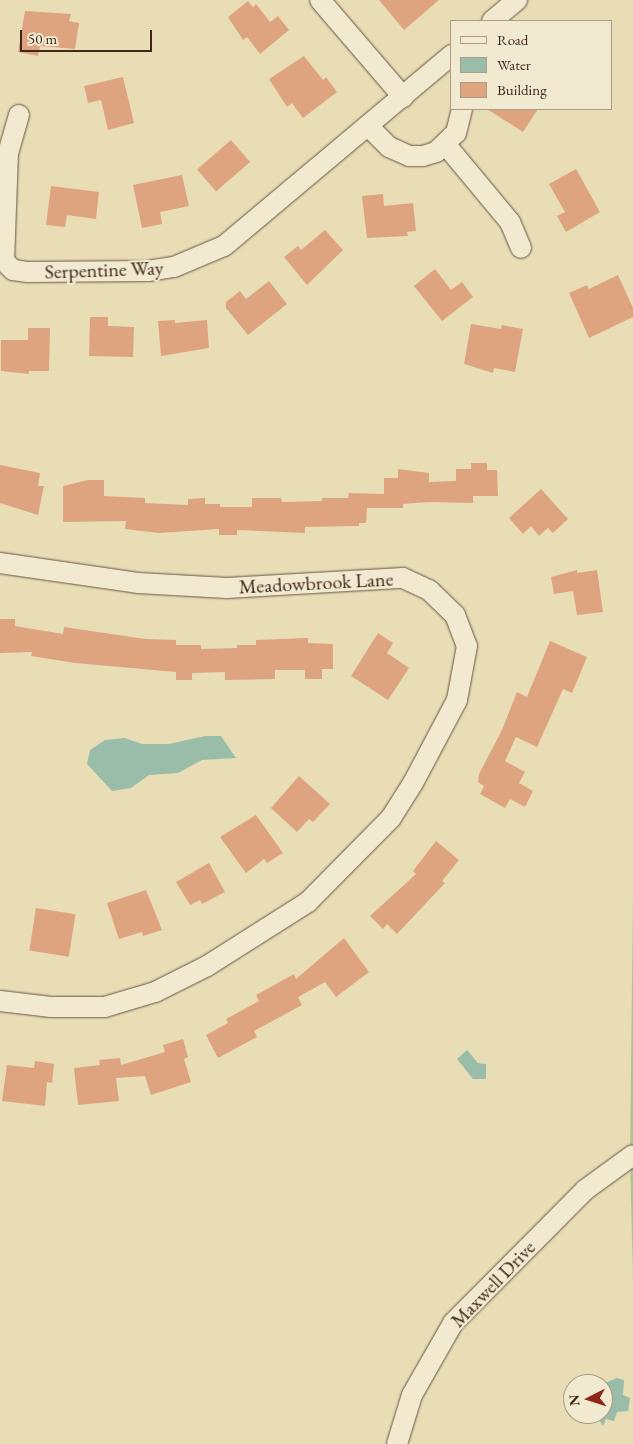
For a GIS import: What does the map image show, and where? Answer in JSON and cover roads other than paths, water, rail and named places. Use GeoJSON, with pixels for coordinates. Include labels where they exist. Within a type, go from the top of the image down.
{"type":"FeatureCollection","features":[{"type":"Feature","properties":{"kind":"street"},"geometry":{"type":"LineString","coordinates":[[320,0],[403,97]]}},
{"type":"Feature","properties":{"kind":"street"},"geometry":{"type":"LineString","coordinates":[[493,20],[516,0]]}},
{"type":"Feature","properties":{"kind":"street","name":"Serpentine Way"},"geometry":{"type":"LineString","coordinates":[[18,115],[8,153],[4,261],[13,270],[27,272],[148,271],[200,259],[246,230],[403,97],[448,66]]}},
{"type":"Feature","properties":{"kind":"street"},"geometry":{"type":"LineString","coordinates":[[369,127],[389,147],[409,156],[422,156],[446,145],[456,133],[462,110]]}},
{"type":"Feature","properties":{"kind":"street"},"geometry":{"type":"LineString","coordinates":[[446,145],[510,222],[521,248]]}},
{"type":"Feature","properties":{"kind":"street","name":"Meadowbrook Lane"},"geometry":{"type":"LineString","coordinates":[[0,563],[130,582],[226,588],[403,578],[429,590],[455,615],[467,646],[457,700],[413,783],[391,818],[308,902],[206,966],[155,992],[105,1007],[51,1007],[0,1000]]}},
{"type":"Feature","properties":{"kind":"street","name":"Maxwell Drive"},"geometry":{"type":"LineString","coordinates":[[397,1444],[412,1395],[453,1323],[585,1190],[633,1155]]}},
{"type":"Feature","properties":{"kind":"water"},"geometry":{"type":"Polygon","coordinates":[[[205,736],[221,736],[236,758],[202,760],[178,773],[149,775],[131,788],[112,791],[87,764],[90,750],[105,740],[125,738],[142,744],[169,744],[205,736]]]}},
{"type":"Feature","properties":{"kind":"water"},"geometry":{"type":"Polygon","coordinates":[[[467,1050],[478,1063],[486,1064],[486,1079],[473,1079],[457,1059],[467,1050]]]}},
{"type":"Feature","properties":{"kind":"water"},"geometry":{"type":"Polygon","coordinates":[[[617,1378],[624,1380],[623,1395],[630,1398],[628,1411],[617,1412],[614,1421],[613,1421],[613,1380],[617,1378]]]}}]}
